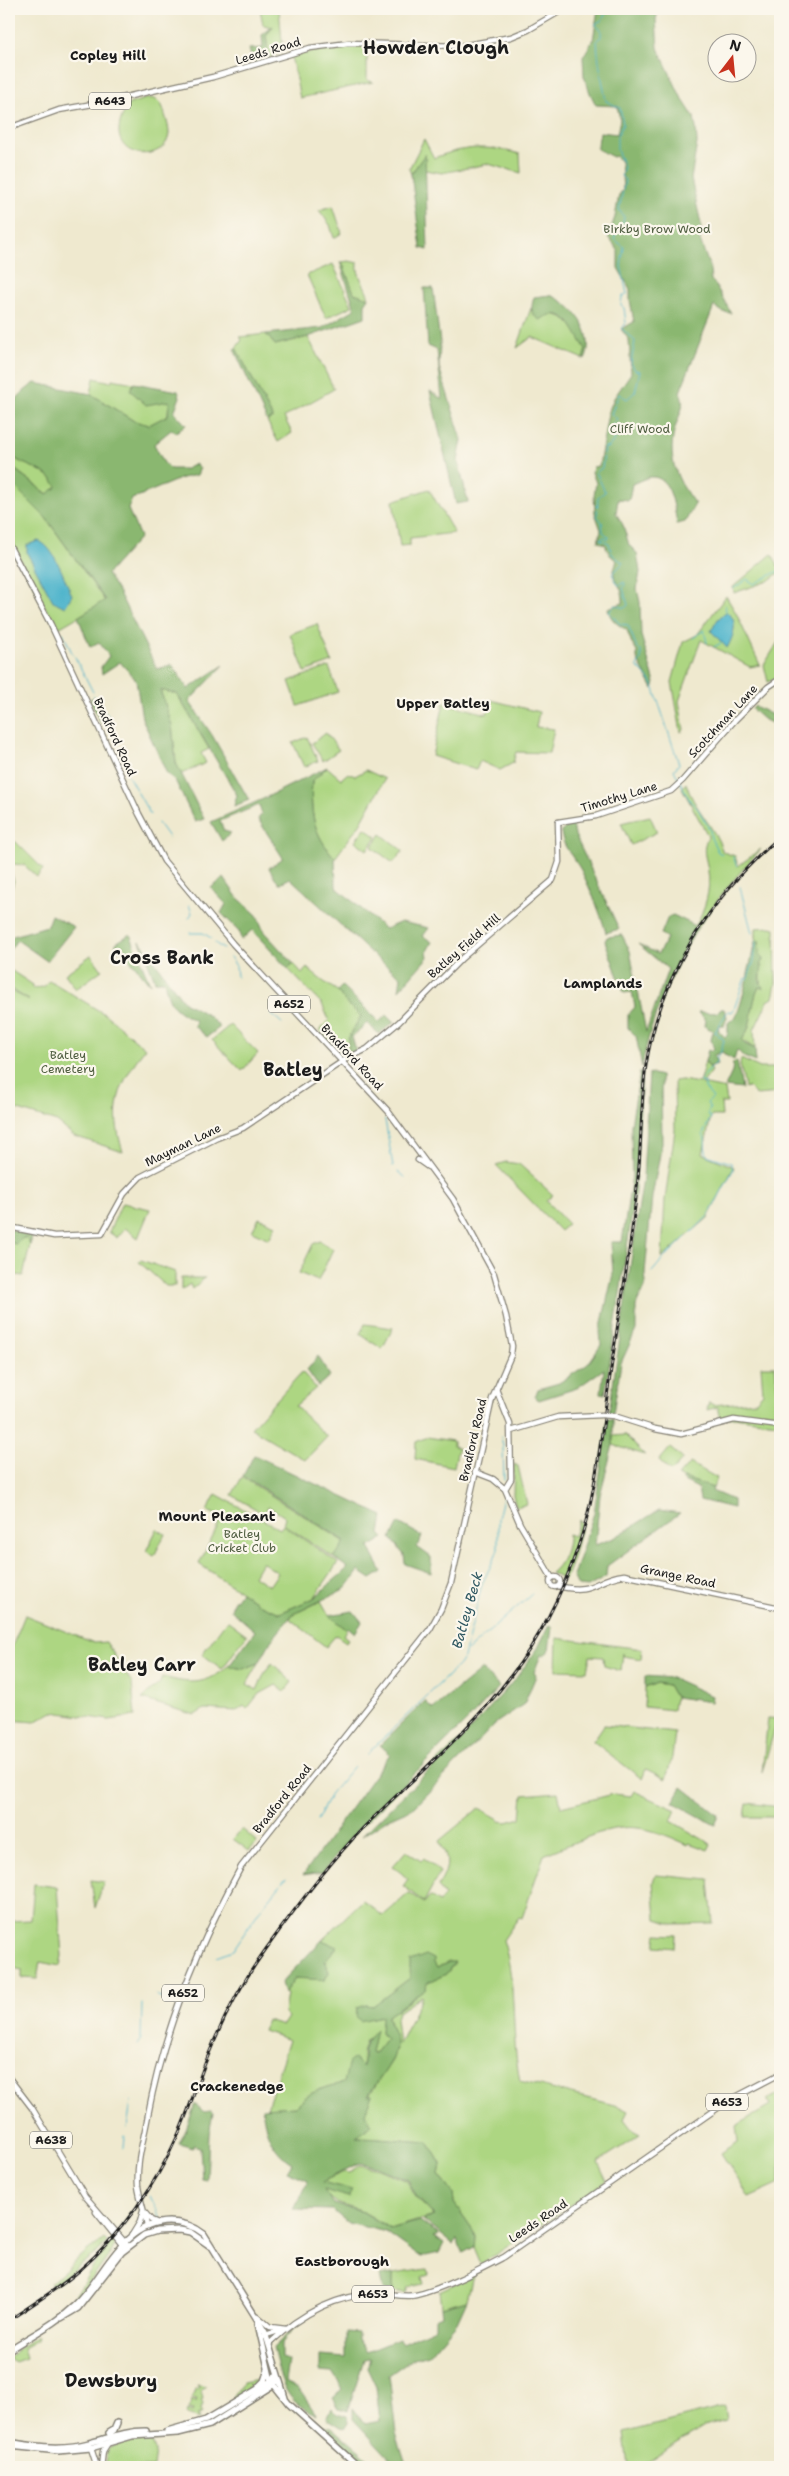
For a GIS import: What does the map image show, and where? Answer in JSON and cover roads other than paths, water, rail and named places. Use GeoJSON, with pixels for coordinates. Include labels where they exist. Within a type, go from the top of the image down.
{"type":"FeatureCollection","features":[{"type":"Feature","properties":{"kind":"highway"},"geometry":{"type":"LineString","coordinates":[[9,2350],[61,2318],[71,2314],[132,2235],[160,2223],[174,2222],[191,2226],[204,2234],[257,2316],[266,2339],[275,2371],[276,2383]]}},
{"type":"Feature","properties":{"kind":"highway"},"geometry":{"type":"LineString","coordinates":[[125,2245],[147,2229],[172,2229],[190,2232],[213,2248]]}},
{"type":"Feature","properties":{"kind":"highway"},"geometry":{"type":"LineString","coordinates":[[98,2440],[117,2433],[172,2430],[208,2423],[256,2390],[264,2382],[268,2368],[266,2339]]}},
{"type":"Feature","properties":{"kind":"highway"},"geometry":{"type":"LineString","coordinates":[[268,2368],[285,2398]]}},
{"type":"Feature","properties":{"kind":"highway"},"geometry":{"type":"LineString","coordinates":[[256,2390],[276,2383]]}},
{"type":"Feature","properties":{"kind":"highway"},"geometry":{"type":"LineString","coordinates":[[9,2446],[59,2451],[108,2443],[132,2436],[178,2433],[208,2423],[276,2383]]}},
{"type":"Feature","properties":{"kind":"highway"},"geometry":{"type":"LineString","coordinates":[[263,2390],[272,2391],[285,2398],[359,2467]]}},
{"type":"Feature","properties":{"kind":"highway"},"geometry":{"type":"LineString","coordinates":[[9,2442],[60,2447],[90,2446],[113,2431],[117,2424]]}},
{"type":"Feature","properties":{"kind":"highway"},"geometry":{"type":"LineString","coordinates":[[117,2433],[132,2436]]}},
{"type":"Feature","properties":{"kind":"main road","name":"Leeds Road"},"geometry":{"type":"LineString","coordinates":[[9,128],[59,110],[104,102],[213,77],[310,48],[349,43],[462,46],[511,37],[564,9]]}},
{"type":"Feature","properties":{"kind":"main road","name":"Bradford Road"},"geometry":{"type":"LineString","coordinates":[[9,545],[51,625],[143,823],[164,861],[206,915],[388,1111],[435,1172],[474,1235],[494,1274],[512,1346],[509,1362],[496,1389],[475,1472],[450,1589],[432,1626],[249,1855],[222,1901],[180,1999],[156,2075],[139,2156],[138,2187],[147,2229]]}},
{"type":"Feature","properties":{"kind":"main road","name":"Scotchman Lane"},"geometry":{"type":"LineString","coordinates":[[683,780],[719,737],[768,687],[780,678]]}},
{"type":"Feature","properties":{"kind":"main road","name":"Timothy Lane"},"geometry":{"type":"LineString","coordinates":[[558,822],[601,814],[662,794],[677,786],[683,780]]}},
{"type":"Feature","properties":{"kind":"main road"},"geometry":{"type":"LineString","coordinates":[[558,831],[571,820]]}},
{"type":"Feature","properties":{"kind":"main road","name":"Batley Field Hill"},"geometry":{"type":"LineString","coordinates":[[243,1128],[342,1061],[362,1052],[383,1036],[462,958],[553,880],[559,862],[558,822]]}},
{"type":"Feature","properties":{"kind":"main road","name":"Mayman Lane"},"geometry":{"type":"LineString","coordinates":[[9,1227],[54,1236],[102,1234],[124,1194],[140,1177],[213,1139],[243,1128]]}},
{"type":"Feature","properties":{"kind":"main road"},"geometry":{"type":"LineString","coordinates":[[418,1160],[424,1162],[435,1172]]}},
{"type":"Feature","properties":{"kind":"main road"},"geometry":{"type":"LineString","coordinates":[[496,1389],[511,1430],[511,1479],[505,1489]]}},
{"type":"Feature","properties":{"kind":"main road"},"geometry":{"type":"LineString","coordinates":[[511,1430],[558,1417],[602,1415],[614,1416],[655,1429],[681,1434],[734,1420],[780,1426]]}},
{"type":"Feature","properties":{"kind":"main road"},"geometry":{"type":"LineString","coordinates":[[475,1472],[493,1479],[505,1489],[520,1524],[552,1578],[551,1586],[559,1584]]}},
{"type":"Feature","properties":{"kind":"main road","name":"Grange Road"},"geometry":{"type":"LineString","coordinates":[[552,1578],[557,1578],[559,1584],[573,1589],[587,1589],[613,1577],[624,1575],[780,1608]]}},
{"type":"Feature","properties":{"kind":"main road","name":"Leeds Road"},"geometry":{"type":"LineString","coordinates":[[266,2339],[280,2334],[334,2300],[360,2294],[381,2293],[413,2296],[476,2271],[504,2257],[728,2101],[780,2074]]}},
{"type":"Feature","properties":{"kind":"main road","name":"A638"},"geometry":{"type":"LineString","coordinates":[[9,2078],[32,2108],[100,2219],[125,2245]]}},
{"type":"Feature","properties":{"kind":"main road"},"geometry":{"type":"LineString","coordinates":[[132,2235],[143,2211],[151,2220],[160,2223]]}},
{"type":"Feature","properties":{"kind":"main road"},"geometry":{"type":"LineString","coordinates":[[257,2316],[270,2327],[287,2329]]}},
{"type":"Feature","properties":{"kind":"main road","name":"Leeds Road"},"geometry":{"type":"LineString","coordinates":[[266,2339],[287,2329]]}},
{"type":"Feature","properties":{"kind":"main road"},"geometry":{"type":"LineString","coordinates":[[99,2467],[102,2451],[108,2443]]}},
{"type":"Feature","properties":{"kind":"main road"},"geometry":{"type":"LineString","coordinates":[[90,2446],[99,2467]]}},
{"type":"Feature","properties":{"kind":"water"},"geometry":{"type":"Polygon","coordinates":[[[38,541],[44,544],[54,556],[72,595],[65,607],[53,601],[27,553],[27,545],[38,541]]]}},
{"type":"Feature","properties":{"kind":"water"},"geometry":{"type":"Polygon","coordinates":[[[726,612],[733,619],[734,624],[733,634],[727,648],[711,631],[718,619],[726,612]]]}},
{"type":"Feature","properties":{"kind":"waterway"},"geometry":{"type":"LineString","coordinates":[[606,13],[602,20],[595,24],[601,29],[601,37],[597,40],[599,63],[606,101],[620,108],[623,124],[617,136],[617,150],[624,167],[621,176],[625,180],[619,210],[624,217],[623,223],[616,230],[614,239],[624,247],[621,266],[627,294],[622,297],[621,305],[624,308],[626,323],[621,328],[635,341],[631,363],[635,370],[640,371],[635,392],[627,399],[619,394],[611,414],[617,419],[609,430],[613,432],[615,439],[608,448],[605,447],[602,468],[596,472],[605,492],[598,497],[597,516],[602,522],[603,532],[609,537],[608,539],[604,537],[600,539],[609,543],[612,554],[623,563],[612,574],[618,585],[624,582],[623,588],[628,605],[625,608],[615,605],[609,612],[620,624],[628,625],[637,648],[641,651],[641,660],[637,666],[652,683],[679,764],[674,770],[690,801],[698,809],[710,830],[711,838],[718,852],[722,854]]}},
{"type":"Feature","properties":{"kind":"waterway"},"geometry":{"type":"LineString","coordinates":[[733,589],[747,579],[754,584],[780,570]]}},
{"type":"Feature","properties":{"kind":"waterway"},"geometry":{"type":"LineString","coordinates":[[725,605],[726,612]]}},
{"type":"Feature","properties":{"kind":"waterway"},"geometry":{"type":"LineString","coordinates":[[693,638],[704,630],[707,643]]}},
{"type":"Feature","properties":{"kind":"waterway"},"geometry":{"type":"LineString","coordinates":[[63,633],[73,655]]}},
{"type":"Feature","properties":{"kind":"waterway"},"geometry":{"type":"LineString","coordinates":[[714,647],[721,643]]}},
{"type":"Feature","properties":{"kind":"waterway"},"geometry":{"type":"LineString","coordinates":[[75,657],[93,692]]}},
{"type":"Feature","properties":{"kind":"waterway"},"geometry":{"type":"LineString","coordinates":[[94,696],[99,707],[110,717],[112,728]]}},
{"type":"Feature","properties":{"kind":"waterway"},"geometry":{"type":"LineString","coordinates":[[127,774],[150,814]]}},
{"type":"Feature","properties":{"kind":"waterway"},"geometry":{"type":"LineString","coordinates":[[158,823],[168,837]]}},
{"type":"Feature","properties":{"kind":"waterway"},"geometry":{"type":"LineString","coordinates":[[733,857],[737,866]]}},
{"type":"Feature","properties":{"kind":"waterway"},"geometry":{"type":"LineString","coordinates":[[740,887],[752,933]]}},
{"type":"Feature","properties":{"kind":"waterway"},"geometry":{"type":"LineString","coordinates":[[189,905],[192,913],[189,918]]}},
{"type":"Feature","properties":{"kind":"waterway"},"geometry":{"type":"LineString","coordinates":[[190,933],[203,933],[211,938]]}},
{"type":"Feature","properties":{"kind":"waterway"},"geometry":{"type":"LineString","coordinates":[[689,1235],[709,1215],[733,1170],[731,1163],[707,1155],[703,1134],[711,1117],[707,1115],[710,1108],[707,1103],[713,1098],[705,1088],[705,1083],[701,1082],[701,1079],[717,1062],[716,1058],[720,1054],[724,1040],[715,1032],[728,1011],[732,1012],[734,1009],[745,978],[747,980],[754,961],[756,941]]}},
{"type":"Feature","properties":{"kind":"waterway"},"geometry":{"type":"LineString","coordinates":[[215,943],[223,949]]}},
{"type":"Feature","properties":{"kind":"waterway"},"geometry":{"type":"LineString","coordinates":[[230,957],[236,966],[237,977]]}},
{"type":"Feature","properties":{"kind":"waterway"},"geometry":{"type":"LineString","coordinates":[[271,1014],[282,1023]]}},
{"type":"Feature","properties":{"kind":"waterway"},"geometry":{"type":"LineString","coordinates":[[385,1120],[393,1166]]}},
{"type":"Feature","properties":{"kind":"waterway"},"geometry":{"type":"LineString","coordinates":[[398,1172],[405,1177]]}},
{"type":"Feature","properties":{"kind":"waterway"},"geometry":{"type":"LineString","coordinates":[[652,1272],[686,1237]]}},
{"type":"Feature","properties":{"kind":"waterway","name":"Batley Beck"},"geometry":{"type":"LineString","coordinates":[[501,1437],[504,1480]]}},
{"type":"Feature","properties":{"kind":"waterway","name":"Batley Beck"},"geometry":{"type":"LineString","coordinates":[[367,1754],[459,1665],[464,1657],[482,1584],[498,1550],[498,1518],[504,1494]]}},
{"type":"Feature","properties":{"kind":"waterway"},"geometry":{"type":"LineString","coordinates":[[467,1651],[532,1594]]}},
{"type":"Feature","properties":{"kind":"waterway","name":"Batley Beck"},"geometry":{"type":"LineString","coordinates":[[317,1820],[332,1792],[354,1766]]}},
{"type":"Feature","properties":{"kind":"waterway"},"geometry":{"type":"LineString","coordinates":[[216,1956],[233,1950],[262,1907],[286,1878]]}},
{"type":"Feature","properties":{"kind":"waterway"},"geometry":{"type":"LineString","coordinates":[[156,1995],[166,2000],[176,1999]]}},
{"type":"Feature","properties":{"kind":"waterway"},"geometry":{"type":"LineString","coordinates":[[137,2045],[141,2039],[142,2004]]}},
{"type":"Feature","properties":{"kind":"waterway"},"geometry":{"type":"LineString","coordinates":[[127,2128],[131,2101]]}},
{"type":"Feature","properties":{"kind":"waterway"},"geometry":{"type":"LineString","coordinates":[[124,2148],[125,2136]]}},
{"type":"Feature","properties":{"kind":"waterway"},"geometry":{"type":"LineString","coordinates":[[150,2196],[162,2220]]}},
{"type":"Feature","properties":{"kind":"railway"},"geometry":{"type":"LineString","coordinates":[[9,2320],[80,2270],[123,2225],[159,2173],[181,2127],[220,2028],[241,1987],[257,1962],[313,1886],[351,1841],[440,1755],[494,1698],[531,1647],[549,1615],[565,1582],[578,1547],[590,1506],[598,1463],[632,1234],[639,1172],[644,1080],[653,1032],[663,1000],[676,969],[692,939],[732,885],[780,837]]}},
{"type":"Feature","properties":{"kind":"district","name":"Howden Clough"},"geometry":{"type":"Point","coordinates":[436,48]}},
{"type":"Feature","properties":{"kind":"district","name":"Copley Hill"},"geometry":{"type":"Point","coordinates":[108,55]}},
{"type":"Feature","properties":{"kind":"district","name":"Upper Batley"},"geometry":{"type":"Point","coordinates":[443,703]}},
{"type":"Feature","properties":{"kind":"district","name":"Cross Bank"},"geometry":{"type":"Point","coordinates":[162,958]}},
{"type":"Feature","properties":{"kind":"district","name":"Lamplands"},"geometry":{"type":"Point","coordinates":[603,983]}},
{"type":"Feature","properties":{"kind":"district","name":"Batley"},"geometry":{"type":"Point","coordinates":[293,1070]}},
{"type":"Feature","properties":{"kind":"district","name":"Mount Pleasant"},"geometry":{"type":"Point","coordinates":[217,1516]}},
{"type":"Feature","properties":{"kind":"district","name":"Batley Carr"},"geometry":{"type":"Point","coordinates":[142,1665]}},
{"type":"Feature","properties":{"kind":"district","name":"Crackenedge"},"geometry":{"type":"Point","coordinates":[237,2086]}},
{"type":"Feature","properties":{"kind":"district","name":"Eastborough"},"geometry":{"type":"Point","coordinates":[342,2261]}},
{"type":"Feature","properties":{"kind":"district","name":"Dewsbury"},"geometry":{"type":"Point","coordinates":[111,2381]}},
{"type":"Feature","properties":{"kind":"park label","name":"Birkby Brow Wood"},"geometry":{"type":"Point","coordinates":[657,229]}},
{"type":"Feature","properties":{"kind":"park label","name":"Cliff Wood"},"geometry":{"type":"Point","coordinates":[640,429]}},
{"type":"Feature","properties":{"kind":"park label","name":"Batley Cemetery"},"geometry":{"type":"Point","coordinates":[68,1062]}},
{"type":"Feature","properties":{"kind":"park label","name":"Batley Cricket Club"},"geometry":{"type":"Point","coordinates":[242,1541]}}]}
